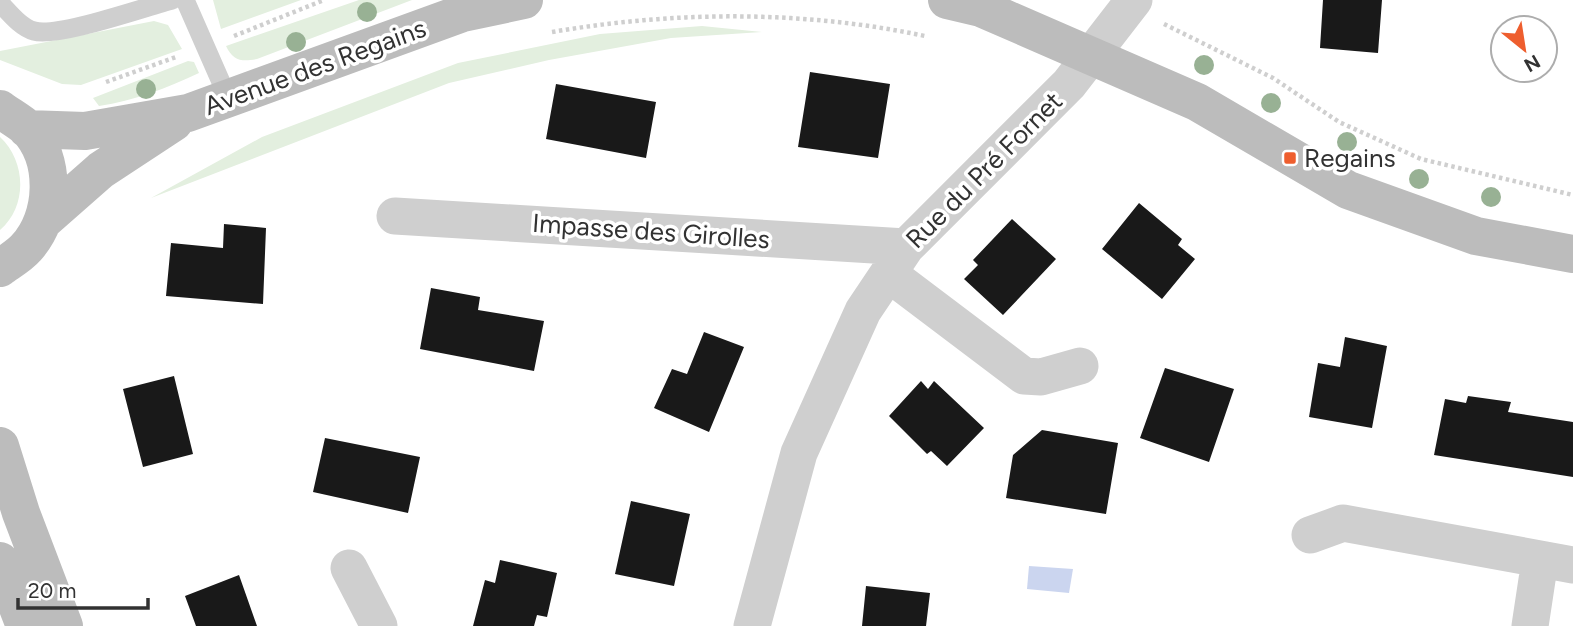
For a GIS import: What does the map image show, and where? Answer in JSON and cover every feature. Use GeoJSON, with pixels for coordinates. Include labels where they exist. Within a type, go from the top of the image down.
{"type":"FeatureCollection","features":[{"type":"Feature","properties":{"kind":"street","name":"Avenue des Regains"},"geometry":{"type":"LineString","coordinates":[[14,119],[85,131],[188,113],[463,13],[524,0]]}},
{"type":"Feature","properties":{"kind":"street"},"geometry":{"type":"LineString","coordinates":[[947,0],[981,8],[1094,54],[1197,102],[1348,190],[1476,236],[1573,254]]}},
{"type":"Feature","properties":{"kind":"street","name":"Rue du Pré Fornet"},"geometry":{"type":"LineString","coordinates":[[752,626],[799,453],[863,311],[898,261],[1069,84],[1132,3]]}},
{"type":"Feature","properties":{"kind":"street","name":"Avenue des Regains"},"geometry":{"type":"LineString","coordinates":[[43,221],[101,170],[188,113]]}},
{"type":"Feature","properties":{"kind":"street"},"geometry":{"type":"LineString","coordinates":[[0,269],[27,248],[43,221],[50,189],[44,156],[14,119]]}},
{"type":"Feature","properties":{"kind":"street","name":"Impasse des Girolles"},"geometry":{"type":"LineString","coordinates":[[395,216],[898,261]]}},
{"type":"Feature","properties":{"kind":"street"},"geometry":{"type":"LineString","coordinates":[[898,261],[1024,376],[1041,377],[1080,366]]}},
{"type":"Feature","properties":{"kind":"street"},"geometry":{"type":"LineString","coordinates":[[0,446],[21,513],[64,626]]}},
{"type":"Feature","properties":{"kind":"street"},"geometry":{"type":"LineString","coordinates":[[1310,535],[1343,523],[1556,563],[1530,626]]}},
{"type":"Feature","properties":{"kind":"street"},"geometry":{"type":"LineString","coordinates":[[0,561],[25,626]]}},
{"type":"Feature","properties":{"kind":"street"},"geometry":{"type":"LineString","coordinates":[[348,568],[379,626]]}},
{"type":"Feature","properties":{"kind":"lane"},"geometry":{"type":"LineString","coordinates":[[0,3],[16,19],[34,31],[66,29],[172,0]]}},
{"type":"Feature","properties":{"kind":"lane"},"geometry":{"type":"LineString","coordinates":[[185,0],[228,98]]}},
{"type":"Feature","properties":{"kind":"path"},"geometry":{"type":"LineString","coordinates":[[1132,3],[1273,78],[1339,122],[1421,159],[1573,195]]}},
{"type":"Feature","properties":{"kind":"path"},"geometry":{"type":"LineString","coordinates":[[543,34],[606,23],[699,16],[868,24],[928,37]]}},
{"type":"Feature","properties":{"kind":"green space"},"geometry":{"type":"Polygon","coordinates":[[[213,0],[301,0],[221,29],[213,0]]]}},
{"type":"Feature","properties":{"kind":"green space"},"geometry":{"type":"Polygon","coordinates":[[[359,0],[412,0],[257,59],[238,59],[226,46],[359,0]]]}},
{"type":"Feature","properties":{"kind":"green space"},"geometry":{"type":"Polygon","coordinates":[[[154,21],[168,25],[182,49],[81,85],[62,84],[0,60],[0,51],[154,21]]]}},
{"type":"Feature","properties":{"kind":"green space"},"geometry":{"type":"Polygon","coordinates":[[[702,26],[762,32],[671,38],[549,60],[449,83],[151,198],[262,137],[458,63],[600,34],[702,26]]]}},
{"type":"Feature","properties":{"kind":"green space"},"geometry":{"type":"Polygon","coordinates":[[[188,61],[194,62],[199,73],[163,89],[99,106],[93,98],[188,61]]]}},
{"type":"Feature","properties":{"kind":"green space"},"geometry":{"type":"Polygon","coordinates":[[[0,137],[15,158],[20,183],[15,209],[0,230],[0,137]]]}},
{"type":"Feature","properties":{"kind":"water"},"geometry":{"type":"Polygon","coordinates":[[[1029,566],[1073,569],[1069,593],[1027,589],[1029,566]]]}},
{"type":"Feature","properties":{"kind":"building"},"geometry":{"type":"Polygon","coordinates":[[[1323,0],[1382,0],[1378,53],[1320,48],[1323,0]]]}},
{"type":"Feature","properties":{"kind":"building"},"geometry":{"type":"Polygon","coordinates":[[[810,72],[890,84],[878,158],[798,147],[810,72]]]}},
{"type":"Feature","properties":{"kind":"building"},"geometry":{"type":"Polygon","coordinates":[[[556,84],[656,102],[646,158],[546,139],[556,84]]]}},
{"type":"Feature","properties":{"kind":"building"},"geometry":{"type":"Polygon","coordinates":[[[1139,203],[1182,239],[1178,245],[1195,259],[1162,299],[1102,249],[1139,203]]]}},
{"type":"Feature","properties":{"kind":"building"},"geometry":{"type":"Polygon","coordinates":[[[1012,219],[1056,259],[1003,315],[964,279],[978,265],[973,260],[1012,219]]]}},
{"type":"Feature","properties":{"kind":"building"},"geometry":{"type":"Polygon","coordinates":[[[224,224],[266,228],[263,304],[166,296],[171,243],[223,248],[224,224]]]}},
{"type":"Feature","properties":{"kind":"building"},"geometry":{"type":"Polygon","coordinates":[[[431,288],[480,297],[478,310],[544,321],[534,371],[420,349],[431,288]]]}},
{"type":"Feature","properties":{"kind":"building"},"geometry":{"type":"Polygon","coordinates":[[[704,332],[744,347],[709,432],[654,408],[672,369],[687,374],[704,332]]]}},
{"type":"Feature","properties":{"kind":"building"},"geometry":{"type":"Polygon","coordinates":[[[1345,337],[1387,346],[1372,428],[1309,417],[1318,363],[1340,367],[1345,337]]]}},
{"type":"Feature","properties":{"kind":"building"},"geometry":{"type":"Polygon","coordinates":[[[1165,368],[1234,389],[1209,462],[1140,438],[1165,368]]]}},
{"type":"Feature","properties":{"kind":"building"},"geometry":{"type":"Polygon","coordinates":[[[174,376],[193,454],[143,467],[123,389],[174,376]]]}},
{"type":"Feature","properties":{"kind":"building"},"geometry":{"type":"Polygon","coordinates":[[[921,381],[928,389],[934,381],[984,428],[947,466],[931,451],[927,454],[889,416],[921,381]]]}},
{"type":"Feature","properties":{"kind":"building"},"geometry":{"type":"Polygon","coordinates":[[[1468,396],[1511,402],[1508,412],[1573,422],[1573,477],[1434,455],[1445,399],[1466,403],[1468,396]]]}},
{"type":"Feature","properties":{"kind":"building"},"geometry":{"type":"Polygon","coordinates":[[[1042,430],[1118,443],[1106,514],[1006,498],[1013,455],[1042,430]]]}},
{"type":"Feature","properties":{"kind":"building"},"geometry":{"type":"Polygon","coordinates":[[[325,438],[420,457],[408,513],[313,492],[325,438]]]}},
{"type":"Feature","properties":{"kind":"building"},"geometry":{"type":"Polygon","coordinates":[[[631,501],[690,514],[674,586],[615,574],[631,501]]]}},
{"type":"Feature","properties":{"kind":"building"},"geometry":{"type":"Polygon","coordinates":[[[500,560],[557,573],[547,617],[537,615],[534,626],[473,626],[485,580],[495,583],[500,560]]]}},
{"type":"Feature","properties":{"kind":"building"},"geometry":{"type":"Polygon","coordinates":[[[239,575],[257,626],[196,626],[185,596],[239,575]]]}},
{"type":"Feature","properties":{"kind":"building"},"geometry":{"type":"Polygon","coordinates":[[[866,586],[930,593],[926,626],[862,626],[866,586]]]}},
{"type":"Feature","properties":{"kind":"place","name":"Regains"},"geometry":{"type":"Point","coordinates":[1290,158]}}]}
